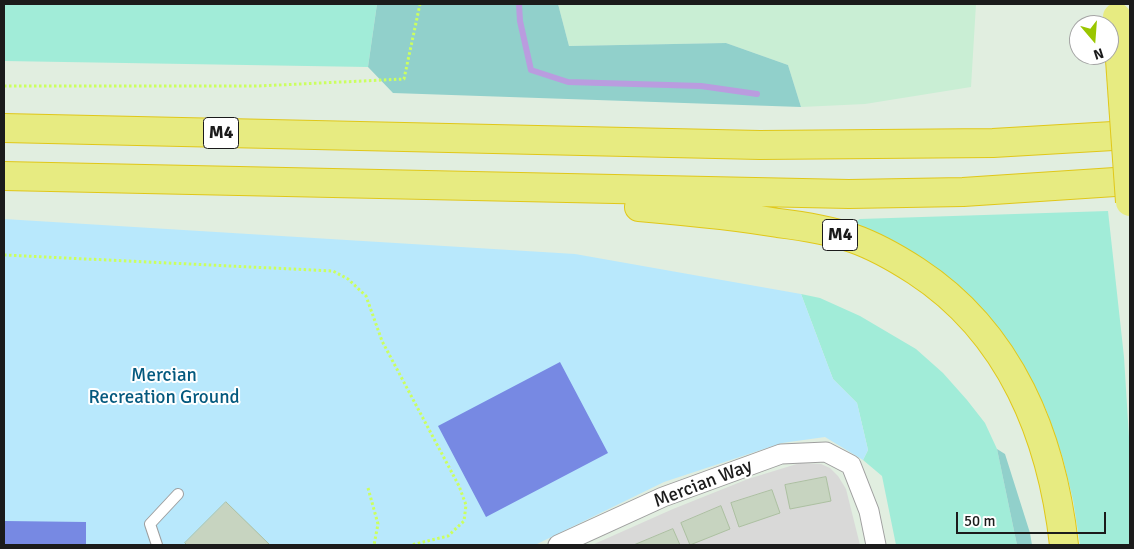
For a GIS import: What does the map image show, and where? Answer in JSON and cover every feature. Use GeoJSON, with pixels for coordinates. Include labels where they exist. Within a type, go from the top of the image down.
{"type":"FeatureCollection","features":[{"type":"Feature","properties":{"kind":"highway"},"geometry":{"type":"LineString","coordinates":[[1116,10],[1130,202]]}},
{"type":"Feature","properties":{"kind":"highway","name":"M4"},"geometry":{"type":"LineString","coordinates":[[4,128],[770,145],[993,143],[1130,135]]}},
{"type":"Feature","properties":{"kind":"highway","name":"M4"},"geometry":{"type":"LineString","coordinates":[[4,176],[849,194],[963,192],[1130,181]]}},
{"type":"Feature","properties":{"kind":"highway","name":"M4"},"geometry":{"type":"LineString","coordinates":[[436,186],[729,216],[797,225],[852,238],[897,258],[942,289],[965,310],[984,333],[1016,379],[1028,404],[1047,454],[1056,489],[1064,545]]}},
{"type":"Feature","properties":{"kind":"street","name":"Mercian Way"},"geometry":{"type":"LineString","coordinates":[[558,545],[663,497],[782,454],[826,452],[851,466],[869,511],[876,545]]}},
{"type":"Feature","properties":{"kind":"lane"},"geometry":{"type":"LineString","coordinates":[[157,545],[150,524],[178,494]]}},
{"type":"Feature","properties":{"kind":"path"},"geometry":{"type":"LineString","coordinates":[[4,86],[258,86],[404,79],[420,4]]}},
{"type":"Feature","properties":{"kind":"path"},"geometry":{"type":"LineString","coordinates":[[4,255],[333,270],[348,279],[366,296],[382,341],[460,486],[466,504],[464,521],[448,536],[411,545]]}},
{"type":"Feature","properties":{"kind":"path"},"geometry":{"type":"LineString","coordinates":[[368,488],[378,524],[374,545]]}},
{"type":"Feature","properties":{"kind":"shaded area"},"geometry":{"type":"Polygon","coordinates":[[[4,4],[377,4],[368,67],[4,61],[4,4]]]}},
{"type":"Feature","properties":{"kind":"shaded area"},"geometry":{"type":"Polygon","coordinates":[[[377,4],[558,4],[569,46],[726,43],[788,65],[801,107],[393,93],[368,67],[377,4]]]}},
{"type":"Feature","properties":{"kind":"shaded area"},"geometry":{"type":"Polygon","coordinates":[[[1108,211],[1124,357],[1130,453],[1130,545],[1080,545],[1073,500],[1063,459],[1047,412],[1034,384],[1001,333],[952,280],[898,246],[853,223],[860,219],[1108,211]]]}},
{"type":"Feature","properties":{"kind":"shaded area"},"geometry":{"type":"Polygon","coordinates":[[[801,294],[820,298],[860,316],[916,349],[943,373],[967,400],[985,423],[997,449],[1017,545],[896,545],[882,476],[863,460],[868,450],[857,403],[833,379],[801,294]]]}},
{"type":"Feature","properties":{"kind":"shaded area"},"geometry":{"type":"Polygon","coordinates":[[[560,362],[608,453],[486,517],[438,426],[560,362]]]}},
{"type":"Feature","properties":{"kind":"shaded area"},"geometry":{"type":"Polygon","coordinates":[[[997,449],[1005,454],[1032,545],[1017,545],[997,449]]]}},
{"type":"Feature","properties":{"kind":"shaded area"},"geometry":{"type":"Polygon","coordinates":[[[800,463],[821,464],[830,468],[838,476],[846,489],[860,545],[592,545],[673,509],[748,479],[800,463]]]}},
{"type":"Feature","properties":{"kind":"shaded area"},"geometry":{"type":"Polygon","coordinates":[[[5,521],[86,522],[86,545],[4,545],[5,521]]]}},
{"type":"Feature","properties":{"kind":"green space"},"geometry":{"type":"Polygon","coordinates":[[[558,4],[976,4],[971,87],[865,104],[801,107],[788,65],[726,43],[569,46],[558,4]]]}},
{"type":"Feature","properties":{"kind":"green space","name":"Mercian Recreation Ground"},"geometry":{"type":"Polygon","coordinates":[[[4,219],[575,254],[801,294],[833,379],[857,403],[868,450],[863,460],[825,437],[782,443],[664,482],[535,545],[4,545],[4,219]]]}},
{"type":"Feature","properties":{"kind":"building"},"geometry":{"type":"Polygon","coordinates":[[[826,477],[831,501],[790,509],[785,485],[826,477]]]}},
{"type":"Feature","properties":{"kind":"building"},"geometry":{"type":"Polygon","coordinates":[[[772,490],[780,513],[739,527],[731,503],[772,490]]]}},
{"type":"Feature","properties":{"kind":"building"},"geometry":{"type":"Polygon","coordinates":[[[226,502],[270,545],[187,545],[185,543],[226,502]]]}},
{"type":"Feature","properties":{"kind":"building"},"geometry":{"type":"Polygon","coordinates":[[[721,506],[730,529],[690,545],[681,523],[721,506]]]}},
{"type":"Feature","properties":{"kind":"building"},"geometry":{"type":"Polygon","coordinates":[[[673,529],[680,545],[634,545],[673,529]]]}},
{"type":"Feature","properties":{"kind":"waterway"},"geometry":{"type":"LineString","coordinates":[[519,4],[520,21],[531,70],[568,82],[701,86],[757,94]]}}]}
